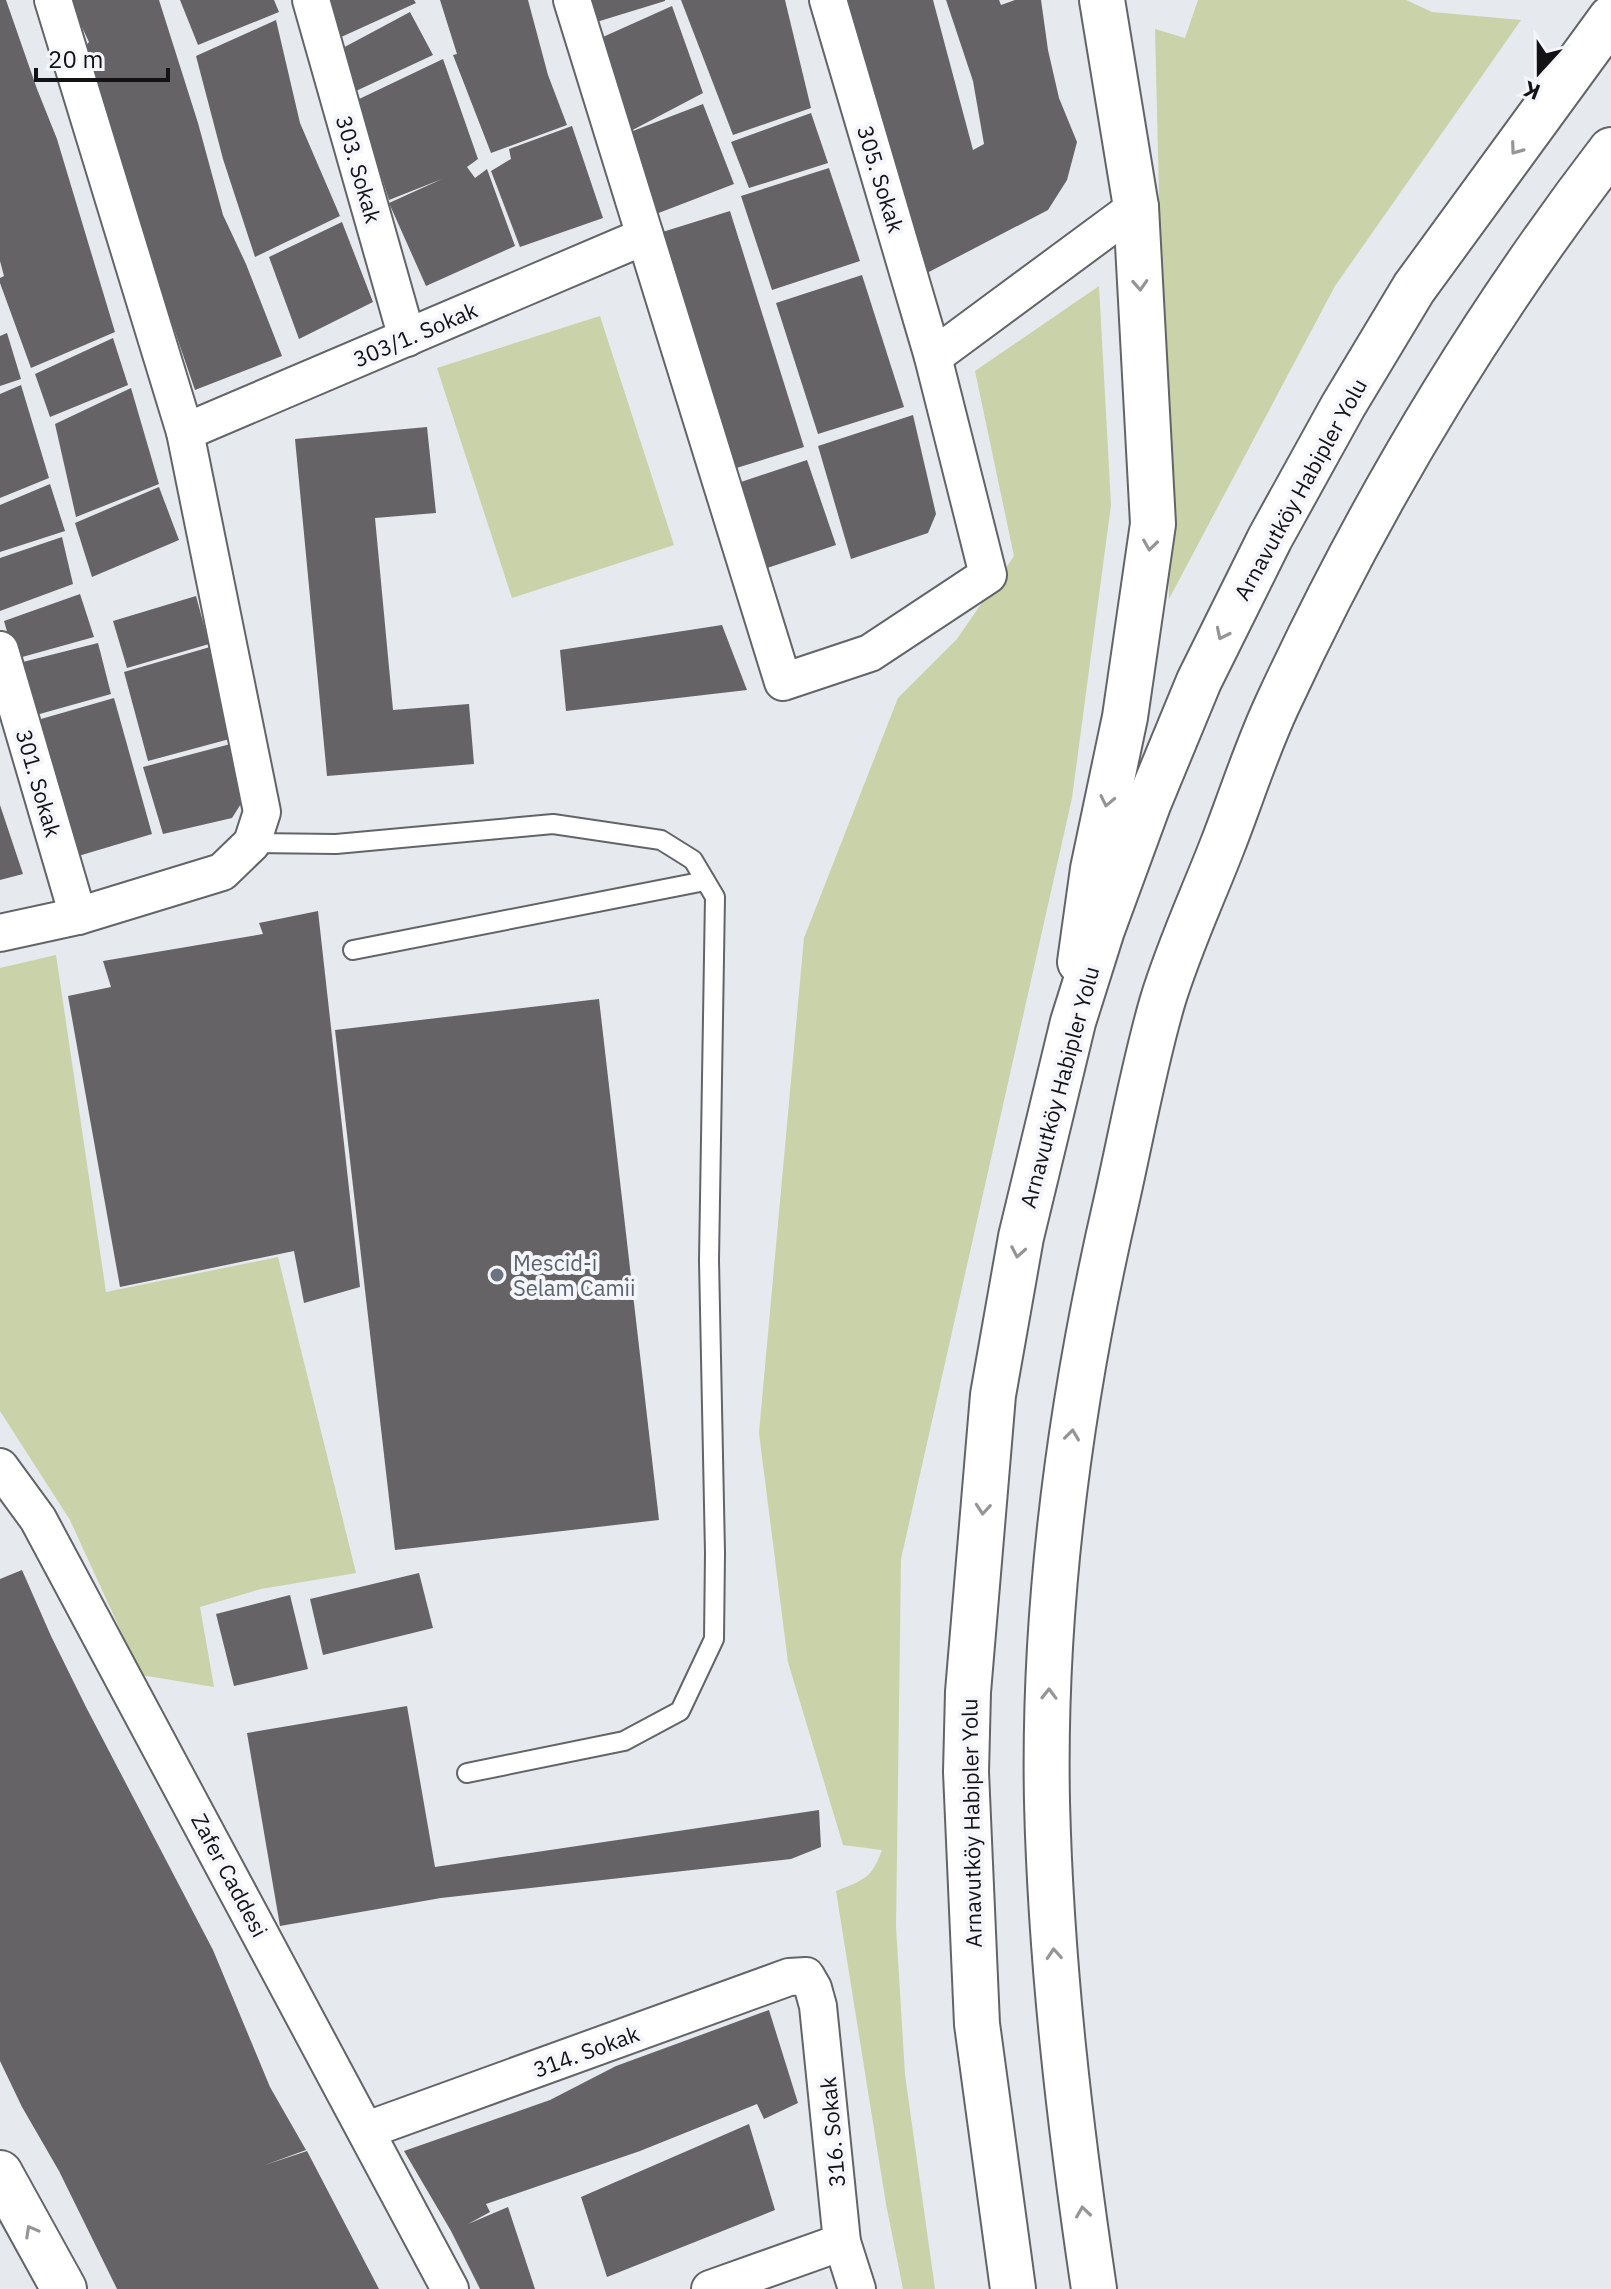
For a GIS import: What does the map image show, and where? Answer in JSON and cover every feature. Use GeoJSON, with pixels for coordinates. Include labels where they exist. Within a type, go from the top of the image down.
{"type":"FeatureCollection","features":[{"type":"Feature","properties":{"kind":"main road"},"geometry":{"type":"LineString","coordinates":[[1073,1022],[1093,869],[1125,717],[1153,524],[1136,207],[1102,0]]}},
{"type":"Feature","properties":{"kind":"main road","name":"Arnavutköy Habipler Yolu"},"geometry":{"type":"LineString","coordinates":[[1013,2289],[977,2024],[967,1787],[968,1692],[993,1395],[1021,1237],[1073,1022],[1102,930],[1149,802],[1199,681],[1270,538],[1343,406],[1414,288],[1611,18]]}},
{"type":"Feature","properties":{"kind":"main road"},"geometry":{"type":"LineString","coordinates":[[1094,2289],[1070,2128],[1054,1955],[1047,1798],[1049,1669],[1075,1412],[1098,1281],[1163,1001],[1274,711],[1345,566],[1394,474],[1483,330],[1559,217],[1611,150]]}},
{"type":"Feature","properties":{"kind":"main road"},"geometry":{"type":"LineString","coordinates":[[0,2173],[64,2289]]}},
{"type":"Feature","properties":{"kind":"street"},"geometry":{"type":"LineString","coordinates":[[0,933],[78,916],[222,872],[252,843],[262,812],[185,432],[53,0]]}},
{"type":"Feature","properties":{"kind":"street","name":"303. Sokak"},"geometry":{"type":"LineString","coordinates":[[311,0],[407,338]]}},
{"type":"Feature","properties":{"kind":"street"},"geometry":{"type":"LineString","coordinates":[[572,0],[645,236]]}},
{"type":"Feature","properties":{"kind":"street","name":"305. Sokak"},"geometry":{"type":"LineString","coordinates":[[645,236],[783,682],[870,653],[988,575],[933,357],[828,0]]}},
{"type":"Feature","properties":{"kind":"street"},"geometry":{"type":"LineString","coordinates":[[933,357],[1136,207]]}},
{"type":"Feature","properties":{"kind":"street","name":"303/1. Sokak"},"geometry":{"type":"LineString","coordinates":[[185,432],[645,236]]}},
{"type":"Feature","properties":{"kind":"street","name":"301. Sokak"},"geometry":{"type":"LineString","coordinates":[[0,650],[78,916]]}},
{"type":"Feature","properties":{"kind":"street","name":"Zafer Caddesi"},"geometry":{"type":"LineString","coordinates":[[0,1467],[38,1519],[450,2289]]}},
{"type":"Feature","properties":{"kind":"street","name":"314. Sokak"},"geometry":{"type":"LineString","coordinates":[[367,2130],[789,1977],[806,1976]]}},
{"type":"Feature","properties":{"kind":"street","name":"316. Sokak"},"geometry":{"type":"LineString","coordinates":[[806,1976],[818,2006],[842,2242],[857,2289]]}},
{"type":"Feature","properties":{"kind":"street"},"geometry":{"type":"LineString","coordinates":[[710,2289],[842,2242]]}},
{"type":"Feature","properties":{"kind":"lane"},"geometry":{"type":"LineString","coordinates":[[252,843],[336,844],[553,824],[661,840],[693,860],[715,897],[709,1260],[714,1639],[680,1711],[624,1741],[467,1773]]}},
{"type":"Feature","properties":{"kind":"lane"},"geometry":{"type":"LineString","coordinates":[[353,950],[705,881]]}},
{"type":"Feature","properties":{"kind":"green space"},"geometry":{"type":"Polygon","coordinates":[[[1198,0],[1406,0],[1432,12],[1521,20],[1335,286],[1169,599],[1155,29],[1185,38],[1198,0]]]}},
{"type":"Feature","properties":{"kind":"green space"},"geometry":{"type":"Polygon","coordinates":[[[1099,286],[1111,505],[1072,798],[901,1559],[896,1927],[905,2075],[935,2289],[903,2289],[886,2204],[836,1891],[866,1877],[875,1867],[882,1850],[843,1845],[788,1662],[759,1433],[804,938],[898,698],[957,639],[1014,556],[975,371],[1099,286]]]}},
{"type":"Feature","properties":{"kind":"green space"},"geometry":{"type":"Polygon","coordinates":[[[600,316],[674,545],[512,598],[437,368],[600,316]]]}},
{"type":"Feature","properties":{"kind":"green space"},"geometry":{"type":"Polygon","coordinates":[[[56,955],[106,1292],[278,1257],[356,1573],[261,1589],[200,1607],[214,1687],[141,1675],[70,1520],[0,1411],[0,968],[56,955]]]}},
{"type":"Feature","properties":{"kind":"building"},"geometry":{"type":"Polygon","coordinates":[[[0,0],[6,0],[57,139],[115,332],[31,368],[0,283],[0,278],[4,276],[0,261],[0,0]]]}},
{"type":"Feature","properties":{"kind":"building"},"geometry":{"type":"Polygon","coordinates":[[[69,0],[159,0],[223,215],[282,356],[195,390],[117,162],[102,98],[84,48],[89,42],[69,0]]]}},
{"type":"Feature","properties":{"kind":"building"},"geometry":{"type":"Polygon","coordinates":[[[180,0],[274,0],[279,12],[198,45],[180,0]]]}},
{"type":"Feature","properties":{"kind":"building"},"geometry":{"type":"Polygon","coordinates":[[[323,0],[414,0],[416,3],[339,38],[323,0]]]}},
{"type":"Feature","properties":{"kind":"building"},"geometry":{"type":"Polygon","coordinates":[[[440,0],[528,0],[548,75],[567,125],[491,153],[453,55],[457,54],[440,0]]]}},
{"type":"Feature","properties":{"kind":"building"},"geometry":{"type":"Polygon","coordinates":[[[584,0],[665,0],[665,1],[590,24],[584,0]]]}},
{"type":"Feature","properties":{"kind":"building"},"geometry":{"type":"Polygon","coordinates":[[[681,0],[785,0],[811,108],[733,135],[681,0]]]}},
{"type":"Feature","properties":{"kind":"building"},"geometry":{"type":"Polygon","coordinates":[[[842,0],[933,0],[973,150],[984,144],[973,81],[946,0],[999,0],[1001,5],[1015,0],[1041,0],[1059,98],[1077,142],[1067,180],[1048,210],[925,274],[842,0]]]}},
{"type":"Feature","properties":{"kind":"building"},"geometry":{"type":"Polygon","coordinates":[[[672,6],[703,93],[625,134],[594,41],[672,6]]]}},
{"type":"Feature","properties":{"kind":"building"},"geometry":{"type":"Polygon","coordinates":[[[410,12],[433,55],[356,91],[339,50],[410,12]]]}},
{"type":"Feature","properties":{"kind":"building"},"geometry":{"type":"Polygon","coordinates":[[[276,20],[300,123],[340,216],[255,257],[223,159],[196,56],[276,20]]]}},
{"type":"Feature","properties":{"kind":"building"},"geometry":{"type":"Polygon","coordinates":[[[443,59],[478,159],[467,167],[475,178],[487,169],[515,246],[426,286],[389,203],[442,179],[389,200],[357,100],[443,59]]]}},
{"type":"Feature","properties":{"kind":"building"},"geometry":{"type":"Polygon","coordinates":[[[703,104],[734,184],[656,214],[625,134],[703,104]]]}},
{"type":"Feature","properties":{"kind":"building"},"geometry":{"type":"Polygon","coordinates":[[[811,113],[828,163],[749,188],[731,142],[811,113]]]}},
{"type":"Feature","properties":{"kind":"building"},"geometry":{"type":"Polygon","coordinates":[[[572,126],[603,218],[520,247],[491,171],[511,159],[509,149],[572,126]]]}},
{"type":"Feature","properties":{"kind":"building"},"geometry":{"type":"Polygon","coordinates":[[[829,168],[860,261],[772,290],[741,196],[829,168]]]}},
{"type":"Feature","properties":{"kind":"building"},"geometry":{"type":"Polygon","coordinates":[[[730,211],[804,447],[730,470],[656,234],[730,211]]]}},
{"type":"Feature","properties":{"kind":"building"},"geometry":{"type":"Polygon","coordinates":[[[342,222],[373,302],[299,339],[269,257],[342,222]]]}},
{"type":"Feature","properties":{"kind":"building"},"geometry":{"type":"Polygon","coordinates":[[[862,275],[904,407],[818,434],[776,303],[862,275]]]}},
{"type":"Feature","properties":{"kind":"building"},"geometry":{"type":"Polygon","coordinates":[[[7,333],[21,379],[0,386],[0,336],[7,333]]]}},
{"type":"Feature","properties":{"kind":"building"},"geometry":{"type":"Polygon","coordinates":[[[113,338],[128,385],[50,417],[35,374],[113,338]]]}},
{"type":"Feature","properties":{"kind":"building"},"geometry":{"type":"Polygon","coordinates":[[[21,385],[49,478],[0,498],[0,394],[21,385]]]}},
{"type":"Feature","properties":{"kind":"building"},"geometry":{"type":"Polygon","coordinates":[[[131,388],[159,484],[76,517],[55,424],[131,388]]]}},
{"type":"Feature","properties":{"kind":"building"},"geometry":{"type":"Polygon","coordinates":[[[913,415],[936,514],[928,533],[851,559],[818,446],[913,415]]]}},
{"type":"Feature","properties":{"kind":"building"},"geometry":{"type":"Polygon","coordinates":[[[427,427],[436,513],[375,518],[393,710],[469,704],[474,764],[327,776],[295,439],[427,427]]]}},
{"type":"Feature","properties":{"kind":"building"},"geometry":{"type":"Polygon","coordinates":[[[807,460],[836,545],[758,571],[729,486],[807,460]]]}},
{"type":"Feature","properties":{"kind":"building"},"geometry":{"type":"Polygon","coordinates":[[[50,484],[65,531],[0,552],[0,505],[50,484]]]}},
{"type":"Feature","properties":{"kind":"building"},"geometry":{"type":"Polygon","coordinates":[[[159,487],[179,540],[92,577],[75,523],[159,487]]]}},
{"type":"Feature","properties":{"kind":"building"},"geometry":{"type":"Polygon","coordinates":[[[62,537],[73,584],[0,611],[0,558],[62,537]]]}},
{"type":"Feature","properties":{"kind":"building"},"geometry":{"type":"Polygon","coordinates":[[[80,594],[94,637],[15,659],[4,621],[80,594]]]}},
{"type":"Feature","properties":{"kind":"building"},"geometry":{"type":"Polygon","coordinates":[[[196,596],[209,644],[127,668],[113,621],[196,596]]]}},
{"type":"Feature","properties":{"kind":"building"},"geometry":{"type":"Polygon","coordinates":[[[722,625],[747,690],[566,711],[560,650],[722,625]]]}},
{"type":"Feature","properties":{"kind":"building"},"geometry":{"type":"Polygon","coordinates":[[[98,643],[111,694],[29,717],[15,664],[98,643]]]}},
{"type":"Feature","properties":{"kind":"building"},"geometry":{"type":"Polygon","coordinates":[[[210,647],[237,737],[148,761],[124,672],[210,647]]]}},
{"type":"Feature","properties":{"kind":"building"},"geometry":{"type":"Polygon","coordinates":[[[114,698],[152,834],[75,857],[34,721],[114,698]]]}},
{"type":"Feature","properties":{"kind":"building"},"geometry":{"type":"Polygon","coordinates":[[[238,742],[251,788],[232,818],[163,834],[143,767],[238,742]]]}},
{"type":"Feature","properties":{"kind":"building"},"geometry":{"type":"Polygon","coordinates":[[[0,805],[23,874],[0,880],[0,805]]]}},
{"type":"Feature","properties":{"kind":"building"},"geometry":{"type":"Polygon","coordinates":[[[318,911],[360,1287],[304,1303],[294,1251],[120,1287],[68,996],[111,987],[103,961],[263,934],[259,923],[318,911]]]}},
{"type":"Feature","properties":{"kind":"building","name":"Mescid-i Selam Camii"},"geometry":{"type":"Polygon","coordinates":[[[599,999],[659,1520],[395,1550],[335,1030],[599,999]]]}},
{"type":"Feature","properties":{"kind":"building"},"geometry":{"type":"Polygon","coordinates":[[[22,1570],[86,1707],[213,1950],[270,2087],[306,2150],[265,2165],[307,2151],[379,2289],[117,2289],[59,2171],[22,2107],[0,2061],[0,1579],[22,1570]]]}},
{"type":"Feature","properties":{"kind":"building"},"geometry":{"type":"Polygon","coordinates":[[[419,1573],[433,1628],[323,1655],[310,1599],[419,1573]]]}},
{"type":"Feature","properties":{"kind":"building"},"geometry":{"type":"Polygon","coordinates":[[[290,1595],[308,1669],[234,1686],[216,1614],[290,1595]]]}},
{"type":"Feature","properties":{"kind":"building"},"geometry":{"type":"Polygon","coordinates":[[[407,1706],[435,1867],[819,1810],[821,1847],[791,1859],[441,1898],[280,1926],[247,1733],[407,1706]]]}},
{"type":"Feature","properties":{"kind":"building"},"geometry":{"type":"Polygon","coordinates":[[[769,2010],[798,2103],[764,2119],[757,2104],[640,2151],[486,2204],[490,2212],[468,2224],[508,2207],[535,2289],[480,2289],[451,2231],[404,2151],[550,2100],[616,2066],[769,2010]]]}},
{"type":"Feature","properties":{"kind":"building"},"geometry":{"type":"Polygon","coordinates":[[[749,2124],[775,2210],[607,2277],[581,2197],[749,2124]]]}},
{"type":"Feature","properties":{"kind":"place","name":"Mescid-i Selam Camii"},"geometry":{"type":"Point","coordinates":[497,1275]}}]}
